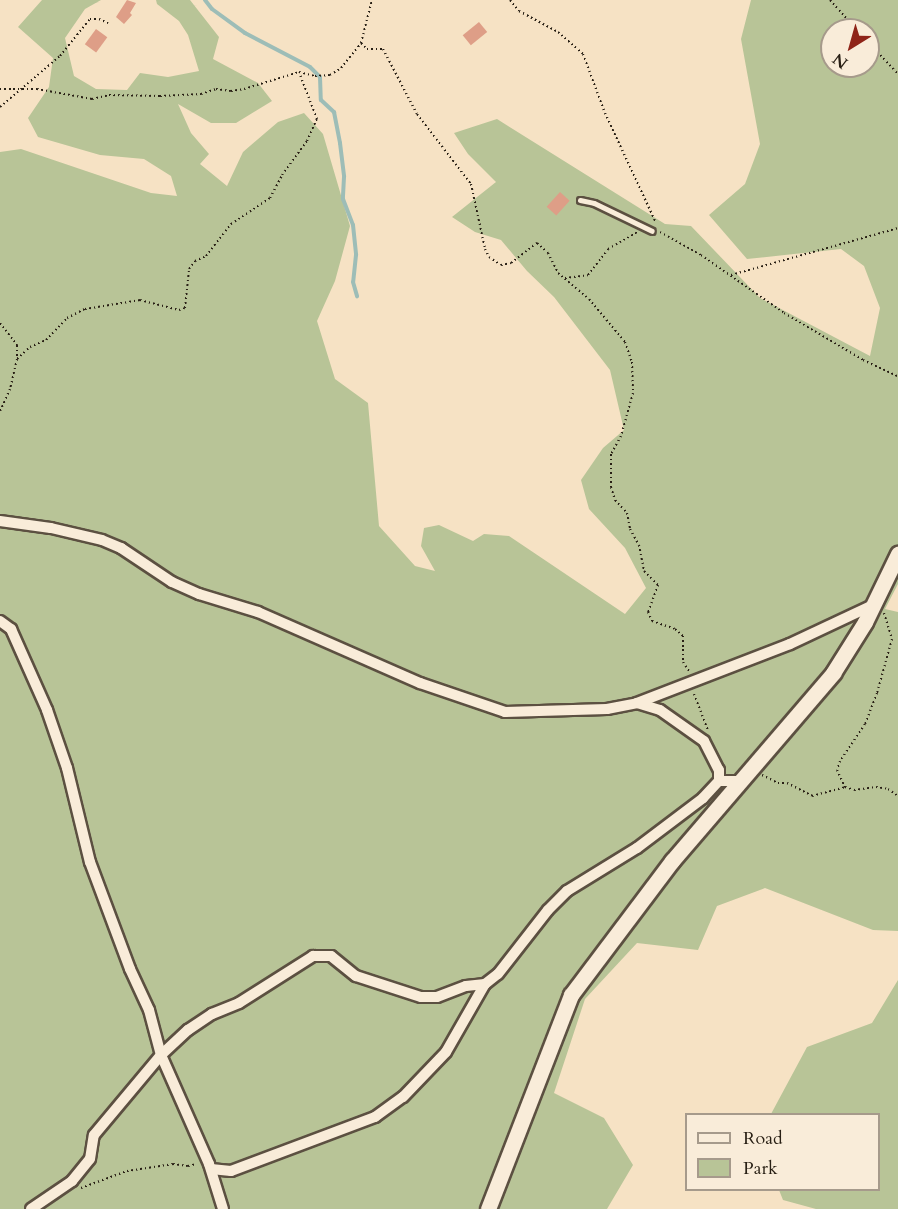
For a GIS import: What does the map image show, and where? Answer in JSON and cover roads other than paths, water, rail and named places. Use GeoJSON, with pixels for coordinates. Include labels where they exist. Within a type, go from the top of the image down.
{"type":"FeatureCollection","features":[{"type":"Feature","properties":{"kind":"street"},"geometry":{"type":"LineString","coordinates":[[0,520],[51,528],[102,540],[121,548],[172,582],[199,594],[258,612],[420,683],[488,708],[521,712],[607,709],[637,703],[790,644],[876,599]]}},
{"type":"Feature","properties":{"kind":"street"},"geometry":{"type":"LineString","coordinates":[[488,1209],[571,994],[672,861],[833,674],[876,599],[898,554]]}},
{"type":"Feature","properties":{"kind":"street"},"geometry":{"type":"LineString","coordinates":[[0,621],[11,629],[47,710],[67,768],[90,862],[130,969],[149,1010],[161,1055],[210,1166],[223,1209]]}},
{"type":"Feature","properties":{"kind":"street"},"geometry":{"type":"LineString","coordinates":[[637,703],[660,710],[684,725],[706,745],[719,770],[719,782]]}},
{"type":"Feature","properties":{"kind":"street"},"geometry":{"type":"LineString","coordinates":[[210,1166],[231,1171],[375,1117],[403,1096],[446,1052],[485,984],[498,974],[548,910],[567,891],[637,848],[703,798],[719,782],[740,781]]}},
{"type":"Feature","properties":{"kind":"street"},"geometry":{"type":"LineString","coordinates":[[31,1209],[72,1181],[90,1159],[94,1136],[161,1055],[189,1030],[212,1014],[239,1003],[313,956],[331,956],[356,976],[421,997],[436,997],[466,986],[485,984]]}},
{"type":"Feature","properties":{"kind":"lane"},"geometry":{"type":"LineString","coordinates":[[580,200],[594,203],[656,231]]}},
{"type":"Feature","properties":{"kind":"waterway"},"geometry":{"type":"LineString","coordinates":[[205,0],[212,9],[245,33],[310,67],[320,77],[321,100],[334,112],[340,143],[344,177],[343,199],[353,225],[356,255],[353,282],[357,296]]}}]}
